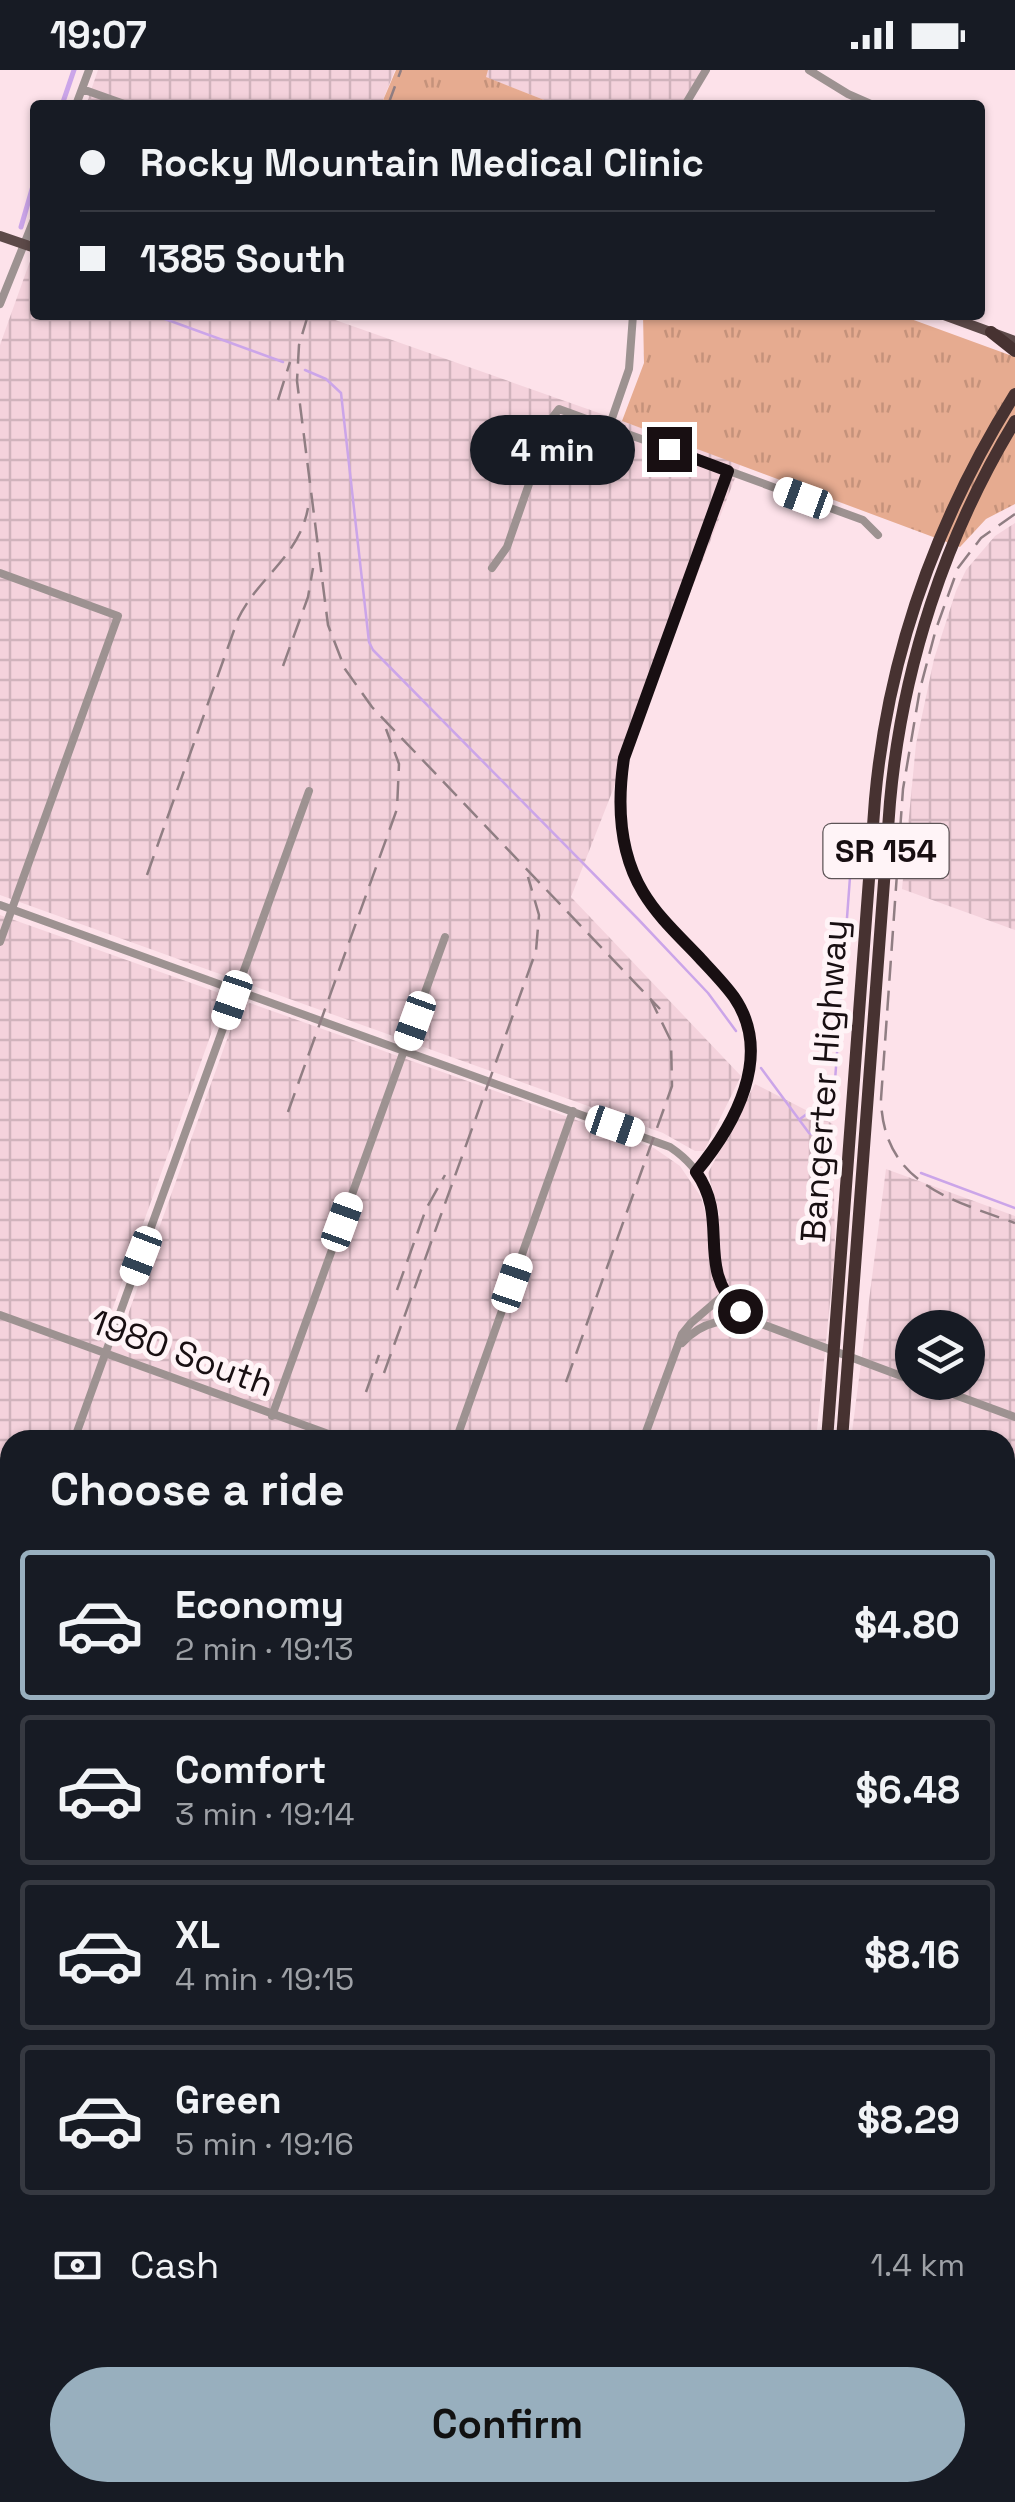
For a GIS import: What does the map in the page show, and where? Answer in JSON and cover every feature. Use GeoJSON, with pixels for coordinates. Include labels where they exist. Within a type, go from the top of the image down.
{"type":"FeatureCollection","features":[{"type":"Feature","properties":{"kind":"highway"},"geometry":{"type":"LineString","coordinates":[[991,332],[1015,352]]}},
{"type":"Feature","properties":{"kind":"highway","name":"Bangerter Highway"},"geometry":{"type":"LineString","coordinates":[[842,1430],[842,1354],[875,799],[888,710],[911,617],[942,532],[976,460],[1015,394]]}},
{"type":"Feature","properties":{"kind":"highway","name":"Bangerter Highway"},"geometry":{"type":"LineString","coordinates":[[829,1430],[842,1354],[898,735],[924,623],[944,566],[976,492],[1015,421]]}},
{"type":"Feature","properties":{"kind":"main road"},"geometry":{"type":"LineString","coordinates":[[0,236],[30,246]]}},
{"type":"Feature","properties":{"kind":"main road"},"geometry":{"type":"LineString","coordinates":[[958,320],[1015,341]]}},
{"type":"Feature","properties":{"kind":"street"},"geometry":{"type":"LineString","coordinates":[[78,100],[89,70]]}},
{"type":"Feature","properties":{"kind":"street"},"geometry":{"type":"LineString","coordinates":[[688,100],[706,70]]}},
{"type":"Feature","properties":{"kind":"street"},"geometry":{"type":"LineString","coordinates":[[809,70],[861,100]]}},
{"type":"Feature","properties":{"kind":"street"},"geometry":{"type":"LineString","coordinates":[[82,89],[114,100]]}},
{"type":"Feature","properties":{"kind":"street"},"geometry":{"type":"LineString","coordinates":[[0,304],[30,228]]}},
{"type":"Feature","properties":{"kind":"street"},"geometry":{"type":"LineString","coordinates":[[609,427],[629,370],[633,320]]}},
{"type":"Feature","properties":{"kind":"street"},"geometry":{"type":"LineString","coordinates":[[492,568],[506,547],[559,408],[863,520],[878,535]]}},
{"type":"Feature","properties":{"kind":"street"},"geometry":{"type":"LineString","coordinates":[[696,1172],[715,1150],[740,1101],[752,1058],[749,1032],[734,998],[642,892],[624,845],[620,808],[624,758],[728,471]]}},
{"type":"Feature","properties":{"kind":"street"},"geometry":{"type":"LineString","coordinates":[[0,573],[118,616],[0,942]]}},
{"type":"Feature","properties":{"kind":"street"},"geometry":{"type":"LineString","coordinates":[[78,1430],[309,790]]}},
{"type":"Feature","properties":{"kind":"street"},"geometry":{"type":"LineString","coordinates":[[0,905],[659,1142],[679,1154],[696,1172],[713,1208],[714,1267],[740,1311],[758,1323],[895,1373]]}},
{"type":"Feature","properties":{"kind":"street"},"geometry":{"type":"LineString","coordinates":[[272,1416],[446,938]]}},
{"type":"Feature","properties":{"kind":"street"},"geometry":{"type":"LineString","coordinates":[[460,1430],[574,1111]]}},
{"type":"Feature","properties":{"kind":"street"},"geometry":{"type":"LineString","coordinates":[[647,1430],[673,1355],[690,1322],[726,1293]]}},
{"type":"Feature","properties":{"kind":"street","name":"1980 South"},"geometry":{"type":"LineString","coordinates":[[0,1315],[315,1430]]}},
{"type":"Feature","properties":{"kind":"street"},"geometry":{"type":"LineString","coordinates":[[673,1355],[696,1330],[714,1321],[758,1323]]}},
{"type":"Feature","properties":{"kind":"street"},"geometry":{"type":"LineString","coordinates":[[967,1400],[1015,1418]]}},
{"type":"Feature","properties":{"kind":"shaded area"},"geometry":{"type":"Polygon","coordinates":[[[98,70],[395,70],[383,100],[88,100],[98,70]]]}},
{"type":"Feature","properties":{"kind":"shaded area"},"geometry":{"type":"Polygon","coordinates":[[[488,70],[702,70],[684,100],[544,100],[485,77],[488,70]]]}},
{"type":"Feature","properties":{"kind":"shaded area"},"geometry":{"type":"Polygon","coordinates":[[[30,261],[30,320],[335,320],[741,463],[571,897],[741,1076],[704,1151],[695,1151],[663,1133],[0,895],[0,345],[30,261]]]}},
{"type":"Feature","properties":{"kind":"shaded area"},"geometry":{"type":"Polygon","coordinates":[[[1015,523],[1015,930],[902,889],[916,744],[934,659],[966,570],[995,536],[1015,523]]]}},
{"type":"Feature","properties":{"kind":"shaded area"},"geometry":{"type":"Polygon","coordinates":[[[0,915],[225,995],[101,1341],[117,1345],[239,1006],[250,1003],[654,1148],[680,1166],[701,1197],[705,1212],[720,1216],[708,1173],[755,1084],[833,1124],[835,1253],[817,1430],[0,1430],[0,915]]]}},
{"type":"Feature","properties":{"kind":"shaded area"},"geometry":{"type":"Polygon","coordinates":[[[886,1169],[1015,1216],[1015,1430],[852,1430],[886,1169]]]}},
{"type":"Feature","properties":{"kind":"green space"},"geometry":{"type":"Polygon","coordinates":[[[396,70],[488,70],[486,77],[544,100],[383,100],[396,70]]]}},
{"type":"Feature","properties":{"kind":"green space"},"geometry":{"type":"Polygon","coordinates":[[[643,320],[914,320],[1015,357],[1015,504],[986,519],[960,547],[622,421],[644,363],[643,320]]]}},
{"type":"Feature","properties":{"kind":"waterway"},"geometry":{"type":"LineString","coordinates":[[64,100],[74,70]]}},
{"type":"Feature","properties":{"kind":"waterway"},"geometry":{"type":"LineString","coordinates":[[21,227],[30,196]]}},
{"type":"Feature","properties":{"kind":"waterway"},"geometry":{"type":"LineString","coordinates":[[168,320],[283,362]]}},
{"type":"Feature","properties":{"kind":"waterway"},"geometry":{"type":"LineString","coordinates":[[305,370],[326,379],[341,393],[373,650],[638,919],[708,993],[736,1031]]}},
{"type":"Feature","properties":{"kind":"waterway"},"geometry":{"type":"LineString","coordinates":[[800,1119],[834,1094],[852,850]]}},
{"type":"Feature","properties":{"kind":"waterway"},"geometry":{"type":"LineString","coordinates":[[761,1068],[809,1133],[833,1142]]}},
{"type":"Feature","properties":{"kind":"waterway"},"geometry":{"type":"LineString","coordinates":[[921,1173],[1015,1208]]}},
{"type":"Feature","properties":{"kind":"railway"},"geometry":{"type":"LineString","coordinates":[[390,100],[401,70]]}},
{"type":"Feature","properties":{"kind":"railway"},"geometry":{"type":"LineString","coordinates":[[306,320],[299,345],[297,381],[328,625],[345,669],[372,707],[660,1009]]}},
{"type":"Feature","properties":{"kind":"railway"},"geometry":{"type":"LineString","coordinates":[[278,400],[290,362]]}},
{"type":"Feature","properties":{"kind":"railway"},"geometry":{"type":"LineString","coordinates":[[147,875],[238,619],[296,540],[308,508]]}},
{"type":"Feature","properties":{"kind":"railway"},"geometry":{"type":"LineString","coordinates":[[1015,514],[981,538],[958,568],[920,689],[903,789],[881,1099],[885,1127],[907,1169],[944,1195],[1015,1223]]}},
{"type":"Feature","properties":{"kind":"railway"},"geometry":{"type":"LineString","coordinates":[[283,666],[308,597],[313,568]]}},
{"type":"Feature","properties":{"kind":"railway"},"geometry":{"type":"LineString","coordinates":[[288,1112],[397,809],[399,764],[386,729]]}},
{"type":"Feature","properties":{"kind":"railway"},"geometry":{"type":"LineString","coordinates":[[384,1373],[536,951],[539,915],[528,877]]}},
{"type":"Feature","properties":{"kind":"railway"},"geometry":{"type":"LineString","coordinates":[[566,1382],[672,1086],[671,1041],[651,1000]]}},
{"type":"Feature","properties":{"kind":"railway"},"geometry":{"type":"LineString","coordinates":[[397,1290],[426,1209],[445,1175]]}},
{"type":"Feature","properties":{"kind":"railway"},"geometry":{"type":"LineString","coordinates":[[366,1392],[379,1355]]}},
{"type":"Feature","properties":{"kind":"route"},"geometry":{"type":"LineString","coordinates":[[669,449],[728,471],[624,758],[620,808],[624,845],[642,892],[734,998],[749,1032],[752,1058],[740,1101],[715,1150],[696,1172],[713,1208],[716,1274],[740,1311]]}}]}
